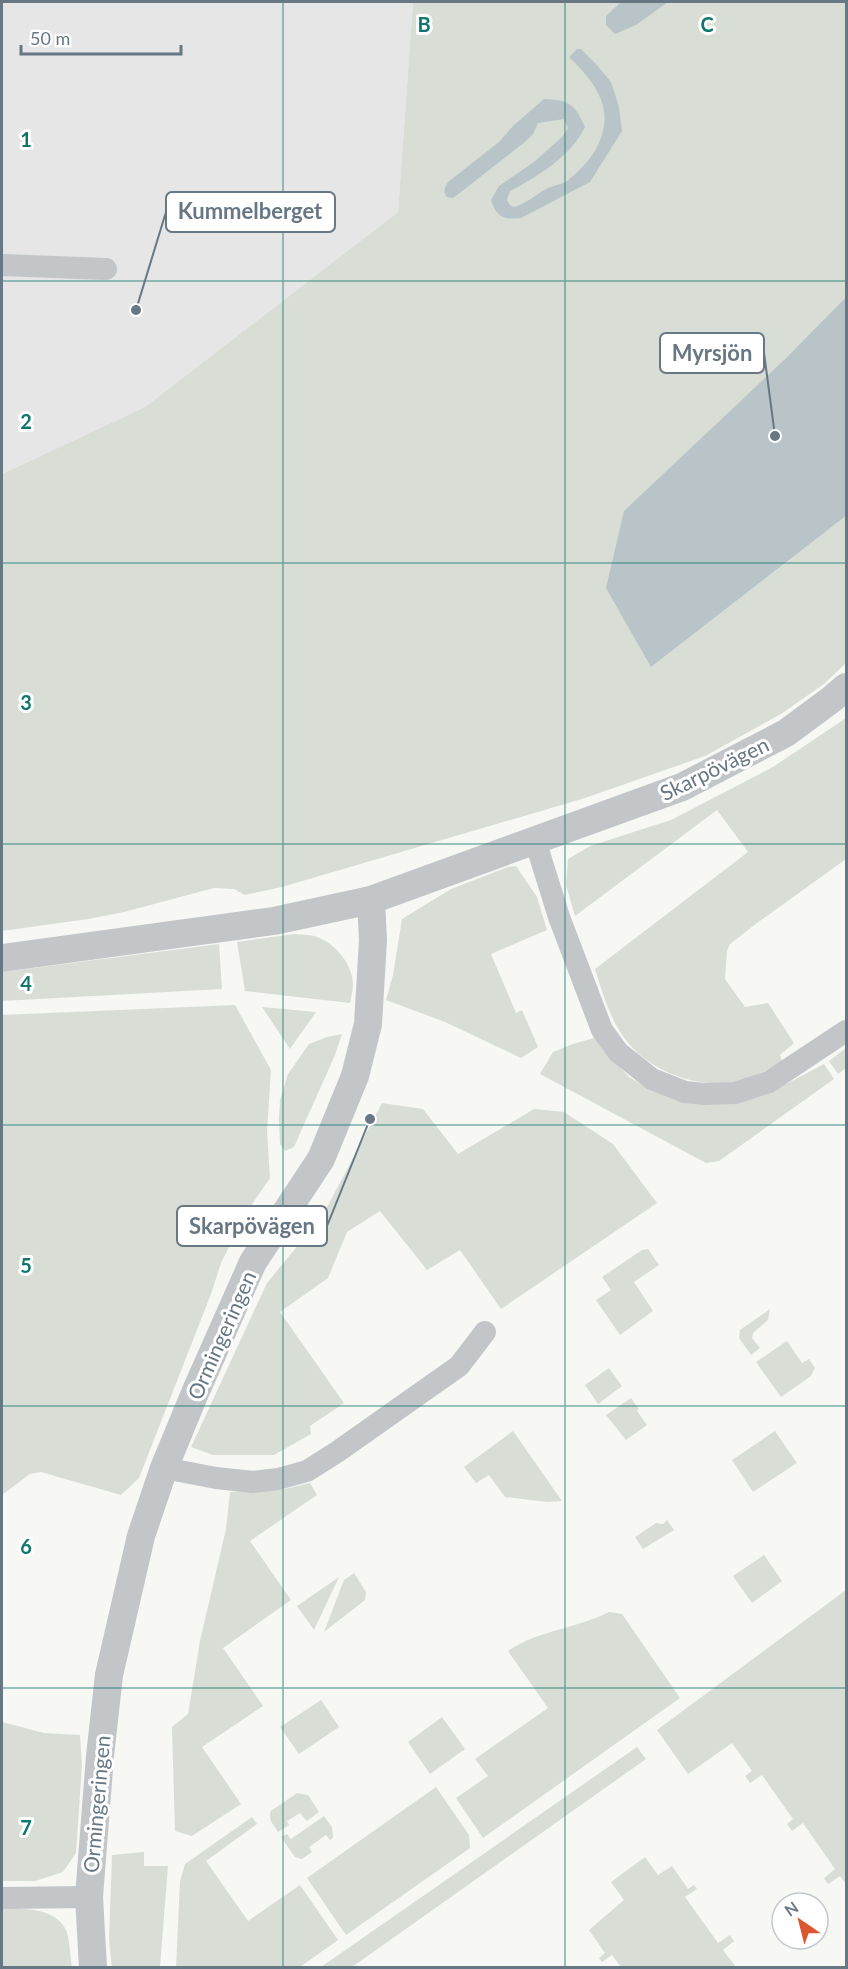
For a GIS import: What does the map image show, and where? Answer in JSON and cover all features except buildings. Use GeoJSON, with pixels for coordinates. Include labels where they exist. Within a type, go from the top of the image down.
{"type":"FeatureCollection","features":[{"type":"Feature","properties":{"kind":"street"},"geometry":{"type":"LineString","coordinates":[[2,265],[106,269]]}},
{"type":"Feature","properties":{"kind":"street","name":"Skarpövägen"},"geometry":{"type":"LineString","coordinates":[[2,958],[274,921],[371,900],[682,787],[786,733],[846,687]]}},
{"type":"Feature","properties":{"kind":"street"},"geometry":{"type":"LineString","coordinates":[[535,840],[559,917],[602,1030],[618,1052],[652,1079],[685,1092],[735,1093],[769,1082],[846,1030]]}},
{"type":"Feature","properties":{"kind":"street","name":"Ormingeringen"},"geometry":{"type":"LineString","coordinates":[[93,1968],[88,1898],[109,1675],[141,1536],[164,1468],[253,1262],[321,1159],[355,1076],[365,1036],[370,993],[373,940],[371,900]]}},
{"type":"Feature","properties":{"kind":"street"},"geometry":{"type":"LineString","coordinates":[[164,1468],[216,1478],[254,1482],[278,1479],[307,1471],[338,1452],[459,1366],[485,1332]]}},
{"type":"Feature","properties":{"kind":"street"},"geometry":{"type":"LineString","coordinates":[[2,1898],[88,1898]]}},
{"type":"Feature","properties":{"kind":"shaded area"},"geometry":{"type":"Polygon","coordinates":[[[2,2],[413,2],[398,212],[145,407],[2,474],[2,2]]]}},
{"type":"Feature","properties":{"kind":"shaded area"},"geometry":{"type":"Polygon","coordinates":[[[413,2],[846,2],[846,297],[783,361],[652,666],[846,516],[846,663],[824,684],[781,714],[705,756],[582,799],[282,887],[245,895],[234,889],[214,888],[124,912],[2,931],[2,474],[145,407],[398,212],[413,2]]]}},
{"type":"Feature","properties":{"kind":"shaded area"},"geometry":{"type":"Polygon","coordinates":[[[621,2],[668,2],[636,25],[615,34],[606,25],[606,16],[621,2]]]}},
{"type":"Feature","properties":{"kind":"shaded area"},"geometry":{"type":"Polygon","coordinates":[[[577,49],[581,49],[611,82],[619,107],[622,131],[590,182],[521,218],[505,218],[498,214],[493,206],[491,200],[499,186],[534,162],[562,137],[568,128],[564,119],[538,123],[533,134],[525,142],[453,198],[447,197],[444,190],[448,182],[499,142],[513,126],[544,99],[570,105],[578,113],[585,127],[563,156],[543,172],[510,191],[507,200],[510,205],[518,206],[546,189],[565,182],[584,165],[600,140],[604,126],[604,113],[602,101],[596,90],[569,57],[577,49]]]}},
{"type":"Feature","properties":{"kind":"shaded area"},"geometry":{"type":"Polygon","coordinates":[[[846,297],[846,516],[651,667],[606,588],[624,511],[783,361],[846,297]]]}},
{"type":"Feature","properties":{"kind":"shaded area"},"geometry":{"type":"Polygon","coordinates":[[[846,718],[846,859],[757,923],[730,944],[727,951],[725,979],[745,1007],[768,1003],[794,1043],[780,1055],[782,1061],[738,1082],[704,1083],[662,1070],[639,1054],[617,1027],[595,969],[748,852],[717,810],[575,916],[566,885],[568,859],[590,846],[671,820],[773,767],[846,718]]]}},
{"type":"Feature","properties":{"kind":"shaded area"},"geometry":{"type":"Polygon","coordinates":[[[516,866],[537,897],[547,930],[491,954],[516,1013],[522,1010],[538,1047],[521,1058],[445,1022],[386,1000],[393,975],[402,919],[451,889],[516,866]]]}},
{"type":"Feature","properties":{"kind":"shaded area"},"geometry":{"type":"Polygon","coordinates":[[[294,934],[312,935],[324,940],[342,956],[352,977],[350,1003],[245,991],[237,942],[294,934]]]}},
{"type":"Feature","properties":{"kind":"shaded area"},"geometry":{"type":"Polygon","coordinates":[[[219,944],[222,989],[2,1001],[2,972],[219,944]]]}},
{"type":"Feature","properties":{"kind":"shaded area"},"geometry":{"type":"Polygon","coordinates":[[[235,1005],[271,1070],[267,1132],[270,1178],[246,1213],[221,1263],[139,1478],[121,1495],[41,1472],[30,1474],[2,1495],[2,1015],[235,1005]]]}},
{"type":"Feature","properties":{"kind":"shaded area"},"geometry":{"type":"Polygon","coordinates":[[[262,1007],[316,1012],[290,1049],[262,1007]]]}},
{"type":"Feature","properties":{"kind":"shaded area"},"geometry":{"type":"Polygon","coordinates":[[[342,1034],[294,1147],[285,1151],[280,1144],[279,1119],[280,1100],[288,1074],[309,1044],[342,1034]]]}},
{"type":"Feature","properties":{"kind":"shaded area"},"geometry":{"type":"Polygon","coordinates":[[[594,1038],[629,1077],[649,1089],[775,1090],[824,1064],[834,1079],[719,1161],[706,1163],[540,1074],[553,1052],[594,1038]]]}},
{"type":"Feature","properties":{"kind":"shaded area"},"geometry":{"type":"Polygon","coordinates":[[[846,1048],[846,1068],[838,1074],[829,1061],[846,1048]]]}},
{"type":"Feature","properties":{"kind":"shaded area"},"geometry":{"type":"Polygon","coordinates":[[[382,1103],[423,1109],[458,1154],[534,1109],[564,1112],[613,1144],[657,1203],[501,1309],[460,1250],[427,1270],[380,1211],[347,1232],[328,1278],[280,1312],[344,1403],[310,1426],[311,1434],[274,1455],[213,1455],[191,1447],[267,1283],[323,1215],[382,1103]]]}},
{"type":"Feature","properties":{"kind":"shaded area"},"geometry":{"type":"Polygon","coordinates":[[[648,1249],[659,1265],[634,1282],[653,1311],[620,1335],[596,1300],[611,1290],[602,1277],[642,1250],[648,1249]]]}},
{"type":"Feature","properties":{"kind":"shaded area"},"geometry":{"type":"Polygon","coordinates":[[[770,1309],[768,1320],[753,1333],[752,1338],[760,1348],[751,1355],[739,1338],[740,1330],[770,1309]]]}},
{"type":"Feature","properties":{"kind":"shaded area"},"geometry":{"type":"Polygon","coordinates":[[[787,1341],[802,1363],[809,1359],[815,1368],[811,1376],[781,1397],[756,1362],[787,1341]]]}},
{"type":"Feature","properties":{"kind":"shaded area"},"geometry":{"type":"Polygon","coordinates":[[[609,1368],[622,1386],[598,1404],[585,1385],[609,1368]]]}},
{"type":"Feature","properties":{"kind":"shaded area"},"geometry":{"type":"Polygon","coordinates":[[[631,1398],[647,1425],[626,1440],[606,1415],[631,1398]]]}},
{"type":"Feature","properties":{"kind":"shaded area"},"geometry":{"type":"Polygon","coordinates":[[[513,1431],[562,1501],[547,1502],[505,1497],[489,1475],[476,1483],[464,1467],[513,1431]]]}},
{"type":"Feature","properties":{"kind":"shaded area"},"geometry":{"type":"Polygon","coordinates":[[[775,1431],[797,1463],[753,1492],[732,1460],[775,1431]]]}},
{"type":"Feature","properties":{"kind":"shaded area"},"geometry":{"type":"Polygon","coordinates":[[[310,1483],[317,1495],[250,1541],[291,1600],[223,1648],[263,1706],[202,1747],[241,1804],[192,1836],[175,1831],[172,1727],[188,1714],[200,1641],[226,1529],[230,1492],[285,1489],[310,1483]]]}},
{"type":"Feature","properties":{"kind":"shaded area"},"geometry":{"type":"Polygon","coordinates":[[[667,1520],[674,1530],[643,1549],[635,1537],[656,1523],[663,1524],[667,1520]]]}},
{"type":"Feature","properties":{"kind":"shaded area"},"geometry":{"type":"Polygon","coordinates":[[[764,1555],[782,1581],[752,1603],[733,1576],[764,1555]]]}},
{"type":"Feature","properties":{"kind":"shaded area"},"geometry":{"type":"Polygon","coordinates":[[[354,1573],[366,1592],[365,1600],[324,1632],[344,1580],[354,1573]]]}},
{"type":"Feature","properties":{"kind":"shaded area"},"geometry":{"type":"Polygon","coordinates":[[[339,1577],[314,1630],[297,1606],[339,1577]]]}},
{"type":"Feature","properties":{"kind":"shaded area"},"geometry":{"type":"Polygon","coordinates":[[[846,1590],[846,1884],[840,1876],[828,1884],[824,1878],[835,1869],[803,1823],[792,1831],[787,1824],[793,1819],[762,1775],[750,1783],[745,1776],[752,1771],[732,1743],[688,1774],[657,1730],[846,1590]]]}},
{"type":"Feature","properties":{"kind":"shaded area"},"geometry":{"type":"Polygon","coordinates":[[[609,1612],[622,1614],[680,1698],[483,1838],[456,1798],[488,1776],[475,1759],[548,1708],[508,1651],[532,1638],[609,1612]]]}},
{"type":"Feature","properties":{"kind":"shaded area"},"geometry":{"type":"Polygon","coordinates":[[[321,1700],[339,1727],[299,1754],[280,1727],[321,1700]]]}},
{"type":"Feature","properties":{"kind":"shaded area"},"geometry":{"type":"Polygon","coordinates":[[[442,1717],[465,1749],[430,1774],[408,1742],[442,1717]]]}},
{"type":"Feature","properties":{"kind":"shaded area"},"geometry":{"type":"Polygon","coordinates":[[[2,1722],[44,1733],[80,1735],[82,1765],[76,1853],[63,1872],[35,1881],[2,1881],[2,1722]]]}},
{"type":"Feature","properties":{"kind":"shaded area"},"geometry":{"type":"Polygon","coordinates":[[[637,1747],[646,1759],[352,1967],[321,1967],[637,1747]]]}},
{"type":"Feature","properties":{"kind":"shaded area"},"geometry":{"type":"Polygon","coordinates":[[[436,1787],[469,1835],[470,1848],[346,1935],[307,1878],[436,1787]]]}},
{"type":"Feature","properties":{"kind":"shaded area"},"geometry":{"type":"Polygon","coordinates":[[[297,1793],[308,1795],[319,1812],[307,1821],[300,1813],[287,1821],[289,1825],[278,1832],[270,1819],[271,1811],[297,1793]]]}},
{"type":"Feature","properties":{"kind":"shaded area"},"geometry":{"type":"Polygon","coordinates":[[[324,1816],[332,1827],[333,1838],[330,1840],[326,1835],[309,1847],[312,1852],[302,1859],[295,1857],[281,1837],[287,1834],[291,1839],[324,1816]]]}},
{"type":"Feature","properties":{"kind":"shaded area"},"geometry":{"type":"Polygon","coordinates":[[[252,1817],[257,1824],[206,1861],[248,1921],[300,1885],[338,1940],[300,1967],[176,1967],[180,1881],[185,1864],[252,1817]]]}},
{"type":"Feature","properties":{"kind":"shaded area"},"geometry":{"type":"Polygon","coordinates":[[[144,1852],[144,1866],[168,1866],[160,1967],[112,1967],[109,1940],[112,1855],[144,1852]]]}},
{"type":"Feature","properties":{"kind":"shaded area"},"geometry":{"type":"Polygon","coordinates":[[[645,1857],[658,1875],[672,1866],[688,1889],[694,1885],[697,1889],[685,1897],[718,1943],[730,1935],[734,1941],[723,1950],[736,1967],[621,1967],[612,1955],[602,1962],[599,1958],[605,1953],[589,1930],[624,1900],[611,1882],[645,1857]]]}},
{"type":"Feature","properties":{"kind":"shaded area"},"geometry":{"type":"Polygon","coordinates":[[[2,1908],[38,1911],[61,1922],[67,1934],[72,1967],[2,1967],[2,1908]]]}},
{"type":"Feature","properties":{"kind":"place","name":"Kummelberget"},"geometry":{"type":"Point","coordinates":[136,310]}},
{"type":"Feature","properties":{"kind":"place","name":"Myrsjön"},"geometry":{"type":"Point","coordinates":[775,436]}},
{"type":"Feature","properties":{"kind":"place","name":"Skarpövägen"},"geometry":{"type":"Point","coordinates":[370,1119]}}]}
